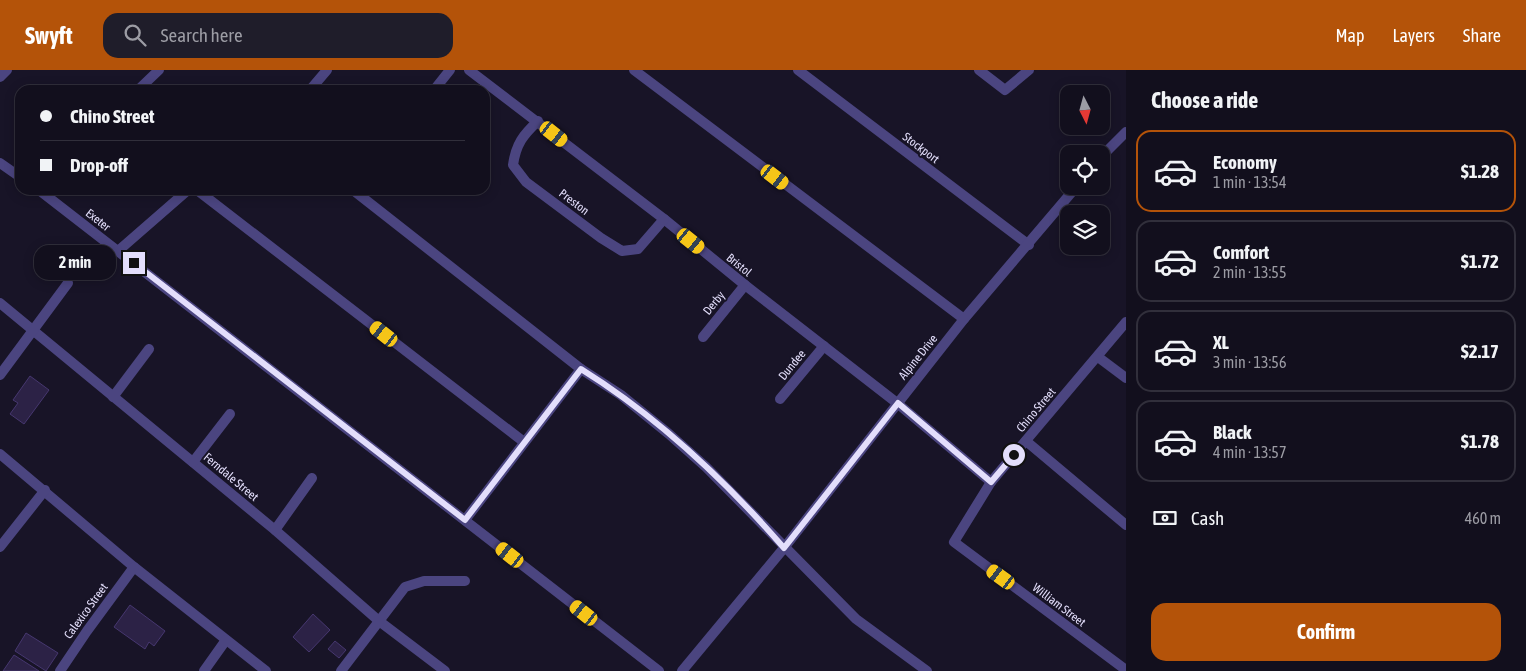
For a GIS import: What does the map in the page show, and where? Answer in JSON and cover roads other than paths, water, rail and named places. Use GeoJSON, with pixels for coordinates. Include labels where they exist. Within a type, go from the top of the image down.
{"type":"FeatureCollection","features":[{"type":"Feature","properties":{"kind":"street"},"geometry":{"type":"LineString","coordinates":[[0,77],[7,70]]}},
{"type":"Feature","properties":{"kind":"street"},"geometry":{"type":"LineString","coordinates":[[143,85],[159,70]]}},
{"type":"Feature","properties":{"kind":"street"},"geometry":{"type":"LineString","coordinates":[[314,85],[327,70]]}},
{"type":"Feature","properties":{"kind":"street"},"geometry":{"type":"LineString","coordinates":[[438,85],[450,70]]}},
{"type":"Feature","properties":{"kind":"street","name":"Bristol"},"geometry":{"type":"LineString","coordinates":[[469,70],[489,85]]}},
{"type":"Feature","properties":{"kind":"street"},"geometry":{"type":"LineString","coordinates":[[634,70],[964,319]]}},
{"type":"Feature","properties":{"kind":"street","name":"Stockport"},"geometry":{"type":"LineString","coordinates":[[798,70],[1029,245]]}},
{"type":"Feature","properties":{"kind":"street"},"geometry":{"type":"LineString","coordinates":[[979,70],[1005,90],[1029,70]]}},
{"type":"Feature","properties":{"kind":"street","name":"Bristol"},"geometry":{"type":"LineString","coordinates":[[490,86],[664,219],[744,285],[898,403],[991,482]]}},
{"type":"Feature","properties":{"kind":"street","name":"Preston"},"geometry":{"type":"LineString","coordinates":[[538,121],[523,134],[516,148],[513,165],[526,182],[601,238],[622,250],[638,249],[664,219]]}},
{"type":"Feature","properties":{"kind":"street"},"geometry":{"type":"LineString","coordinates":[[1110,149],[1126,132]]}},
{"type":"Feature","properties":{"kind":"street"},"geometry":{"type":"LineString","coordinates":[[0,163],[15,174]]}},
{"type":"Feature","properties":{"kind":"street","name":"Exeter"},"geometry":{"type":"LineString","coordinates":[[45,195],[659,671]]}},
{"type":"Feature","properties":{"kind":"street"},"geometry":{"type":"LineString","coordinates":[[118,251],[182,195]]}},
{"type":"Feature","properties":{"kind":"street"},"geometry":{"type":"LineString","coordinates":[[203,195],[524,442]]}},
{"type":"Feature","properties":{"kind":"street"},"geometry":{"type":"LineString","coordinates":[[359,195],[581,369],[622,395],[669,434],[706,467],[856,619],[927,671]]}},
{"type":"Feature","properties":{"kind":"street","name":"Alpine Drive"},"geometry":{"type":"LineString","coordinates":[[682,671],[784,548],[964,319],[1070,195]]}},
{"type":"Feature","properties":{"kind":"street"},"geometry":{"type":"LineString","coordinates":[[0,375],[32,329],[68,283]]}},
{"type":"Feature","properties":{"kind":"street","name":"Derby"},"geometry":{"type":"LineString","coordinates":[[703,337],[744,285]]}},
{"type":"Feature","properties":{"kind":"street","name":"Ferndale Street"},"geometry":{"type":"LineString","coordinates":[[0,303],[275,530],[379,622],[445,671]]}},
{"type":"Feature","properties":{"kind":"street","name":"Chino Street"},"geometry":{"type":"LineString","coordinates":[[954,542],[991,482],[1126,322]]}},
{"type":"Feature","properties":{"kind":"street","name":"Dundee"},"geometry":{"type":"LineString","coordinates":[[780,399],[824,346]]}},
{"type":"Feature","properties":{"kind":"street"},"geometry":{"type":"LineString","coordinates":[[113,397],[149,349]]}},
{"type":"Feature","properties":{"kind":"street"},"geometry":{"type":"LineString","coordinates":[[1098,356],[1126,378]]}},
{"type":"Feature","properties":{"kind":"street"},"geometry":{"type":"LineString","coordinates":[[465,520],[581,369]]}},
{"type":"Feature","properties":{"kind":"street"},"geometry":{"type":"LineString","coordinates":[[193,462],[230,414]]}},
{"type":"Feature","properties":{"kind":"street"},"geometry":{"type":"LineString","coordinates":[[1026,441],[1126,526]]}},
{"type":"Feature","properties":{"kind":"street"},"geometry":{"type":"LineString","coordinates":[[0,454],[134,566],[266,671]]}},
{"type":"Feature","properties":{"kind":"street"},"geometry":{"type":"LineString","coordinates":[[275,530],[312,478]]}},
{"type":"Feature","properties":{"kind":"street"},"geometry":{"type":"LineString","coordinates":[[0,547],[45,490]]}},
{"type":"Feature","properties":{"kind":"street","name":"William Street"},"geometry":{"type":"LineString","coordinates":[[954,542],[1126,670]]}},
{"type":"Feature","properties":{"kind":"street","name":"Calexico Street"},"geometry":{"type":"LineString","coordinates":[[60,671],[86,631],[134,566]]}},
{"type":"Feature","properties":{"kind":"street"},"geometry":{"type":"LineString","coordinates":[[341,671],[405,586],[424,580],[465,581]]}},
{"type":"Feature","properties":{"kind":"street"},"geometry":{"type":"LineString","coordinates":[[204,671],[226,640]]}}]}
